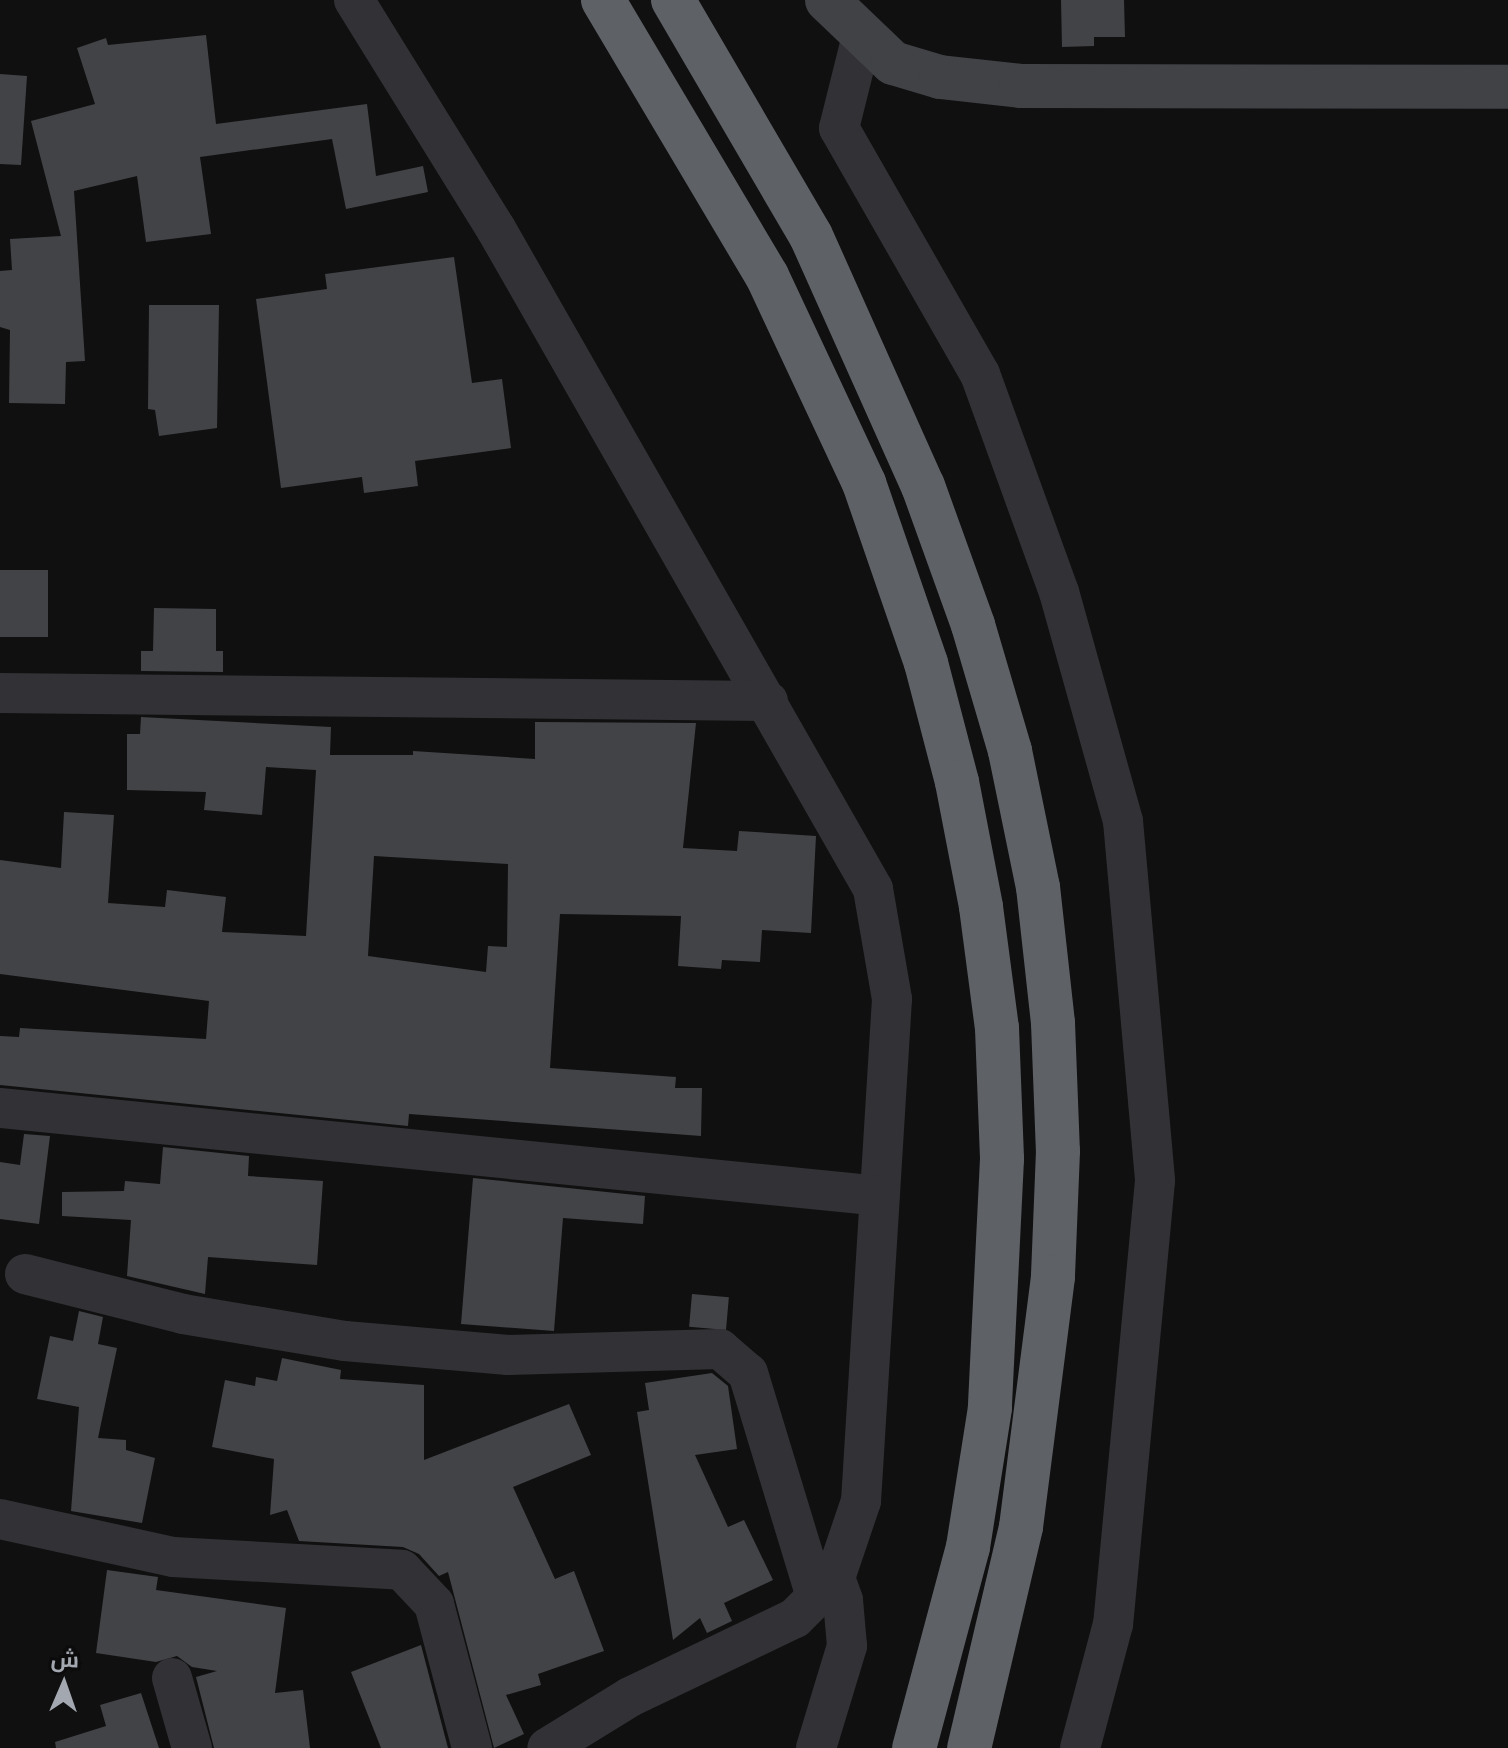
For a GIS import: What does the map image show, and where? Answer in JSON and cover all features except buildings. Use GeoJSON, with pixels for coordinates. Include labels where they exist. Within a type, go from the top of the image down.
{"type":"FeatureCollection","features":[{"type":"Feature","properties":{"kind":"highway"},"geometry":{"type":"LineString","coordinates":[[603,0],[767,276],[864,483],[926,663],[957,782],[981,907],[997,1028],[1002,1159],[990,1408],[968,1547],[914,1748]]}},
{"type":"Feature","properties":{"kind":"highway"},"geometry":{"type":"LineString","coordinates":[[673,0],[811,236],[923,486],[973,625],[1010,751],[1038,887],[1057,1122],[1053,1277],[1021,1527],[969,1748]]}},
{"type":"Feature","properties":{"kind":"street"},"geometry":{"type":"LineString","coordinates":[[354,0],[496,229],[873,889],[892,999],[861,1501],[825,1588],[795,1618],[630,1697],[547,1748]]}},
{"type":"Feature","properties":{"kind":"street"},"geometry":{"type":"LineString","coordinates":[[827,0],[893,63],[940,77],[1021,86],[1508,87]]}},
{"type":"Feature","properties":{"kind":"street"},"geometry":{"type":"LineString","coordinates":[[862,36],[839,128],[980,374],[1059,592],[1123,821],[1155,1181],[1113,1624],[1080,1748]]}},
{"type":"Feature","properties":{"kind":"street"},"geometry":{"type":"LineString","coordinates":[[0,693],[768,701]]}},
{"type":"Feature","properties":{"kind":"street"},"geometry":{"type":"LineString","coordinates":[[0,1108],[880,1196]]}},
{"type":"Feature","properties":{"kind":"street"},"geometry":{"type":"LineString","coordinates":[[25,1274],[183,1314],[345,1341],[575,1357],[720,1349],[748,1373],[825,1588],[843,1600],[847,1646],[816,1748]]}},
{"type":"Feature","properties":{"kind":"street"},"geometry":{"type":"LineString","coordinates":[[0,1519],[173,1557],[402,1570],[434,1604],[472,1748]]}},
{"type":"Feature","properties":{"kind":"street"},"geometry":{"type":"LineString","coordinates":[[172,1678],[192,1748]]}}]}
